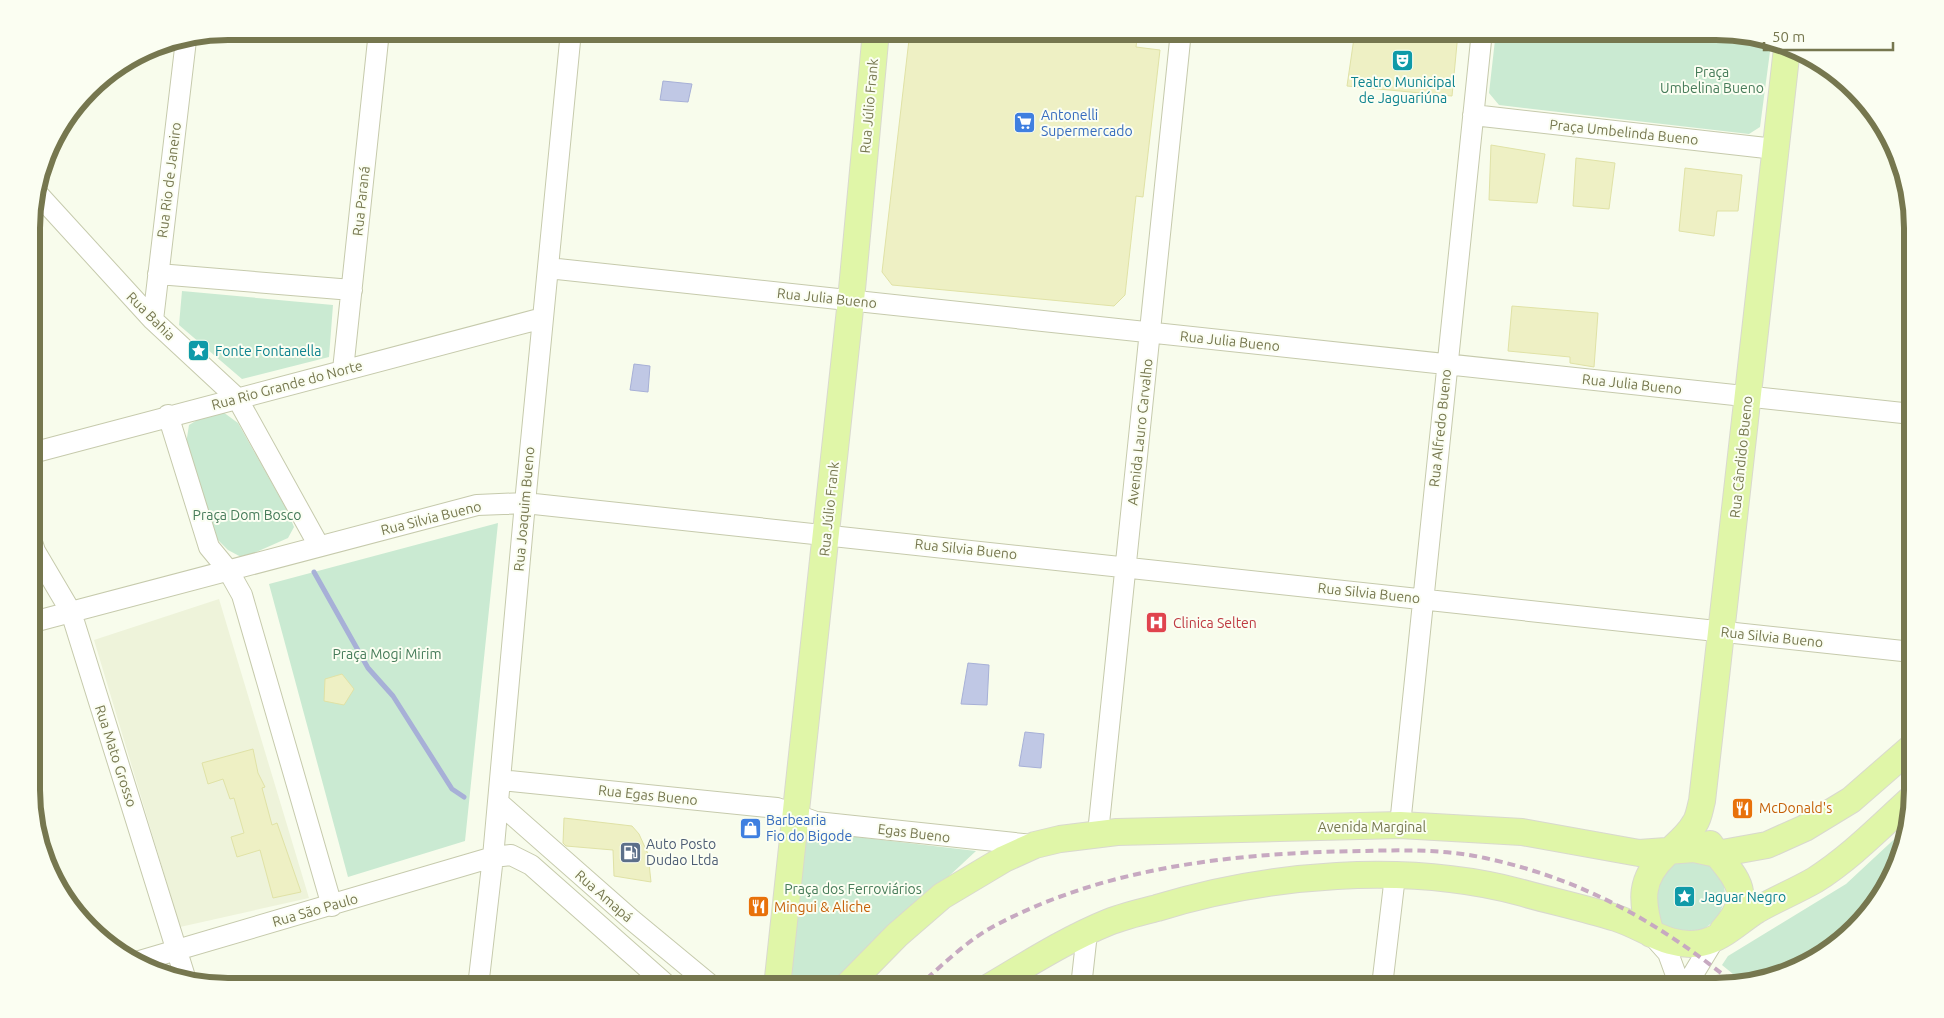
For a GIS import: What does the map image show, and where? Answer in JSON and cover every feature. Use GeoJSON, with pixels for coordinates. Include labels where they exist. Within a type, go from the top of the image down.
{"type":"FeatureCollection","features":[{"type":"Feature","properties":{"kind":"main road","name":"Rua Júlio Frank"},"geometry":{"type":"LineString","coordinates":[[778,978],[851,300],[875,40]]}},
{"type":"Feature","properties":{"kind":"main road","name":"Rua Cândido Bueno"},"geometry":{"type":"LineString","coordinates":[[1667,853],[1686,838],[1697,822],[1702,801],[1786,53]]}},
{"type":"Feature","properties":{"kind":"main road","name":"Avenida Marginal"},"geometry":{"type":"LineString","coordinates":[[855,978],[897,934],[942,896],[996,863],[1035,846],[1098,833],[1400,825],[1522,832],[1639,853],[1667,853],[1694,849],[1717,854],[1767,845],[1805,828],[1851,800],[1904,751]]}},
{"type":"Feature","properties":{"kind":"main road"},"geometry":{"type":"LineString","coordinates":[[1702,801],[1709,842],[1737,878],[1741,894],[1738,908],[1734,915],[1715,938]]}},
{"type":"Feature","properties":{"kind":"main road"},"geometry":{"type":"LineString","coordinates":[[1004,978],[1110,922],[1191,897],[1252,884],[1321,876],[1394,876],[1457,880],[1509,890],[1619,919],[1671,943],[1701,943],[1715,938],[1757,910],[1815,880],[1860,846],[1904,806]]}},
{"type":"Feature","properties":{"kind":"main road"},"geometry":{"type":"LineString","coordinates":[[1652,934],[1644,912],[1643,898],[1647,880],[1654,866],[1667,853]]}},
{"type":"Feature","properties":{"kind":"street","name":"Rua Paraná"},"geometry":{"type":"LineString","coordinates":[[343,370],[378,40]]}},
{"type":"Feature","properties":{"kind":"street","name":"Rua Joaquim Bueno"},"geometry":{"type":"LineString","coordinates":[[479,978],[493,856],[524,503],[570,40]]}},
{"type":"Feature","properties":{"kind":"street","name":"Avenida Lauro Carvalho"},"geometry":{"type":"LineString","coordinates":[[1098,833],[1180,40]]}},
{"type":"Feature","properties":{"kind":"street","name":"Rua Alfredo Bueno"},"geometry":{"type":"LineString","coordinates":[[1400,825],[1481,40]]}},
{"type":"Feature","properties":{"kind":"street","name":"Rua Rio de Janeiro"},"geometry":{"type":"LineString","coordinates":[[153,320],[185,45]]}},
{"type":"Feature","properties":{"kind":"street","name":"Praça Umbelinda Bueno"},"geometry":{"type":"LineString","coordinates":[[1473,115],[1775,149]]}},
{"type":"Feature","properties":{"kind":"street","name":"Rua Bahia"},"geometry":{"type":"LineString","coordinates":[[43,199],[153,320],[237,398],[319,546]]}},
{"type":"Feature","properties":{"kind":"street","name":"Rua Julia Bueno"},"geometry":{"type":"LineString","coordinates":[[548,268],[1904,413]]}},
{"type":"Feature","properties":{"kind":"street"},"geometry":{"type":"LineString","coordinates":[[158,274],[352,290]]}},
{"type":"Feature","properties":{"kind":"street","name":"Rua Rio Grande do Norte"},"geometry":{"type":"LineString","coordinates":[[40,451],[542,318]]}},
{"type":"Feature","properties":{"kind":"street"},"geometry":{"type":"LineString","coordinates":[[168,416],[209,547],[228,570],[242,595],[332,906]]}},
{"type":"Feature","properties":{"kind":"street","name":"Rua Silvia Bueno"},"geometry":{"type":"LineString","coordinates":[[40,620],[477,505],[524,503],[1904,651]]}},
{"type":"Feature","properties":{"kind":"street","name":"Rua Mato Grosso"},"geometry":{"type":"LineString","coordinates":[[40,556],[71,612],[184,973]]}},
{"type":"Feature","properties":{"kind":"street","name":"Rua Egas Bueno"},"geometry":{"type":"LineString","coordinates":[[500,780],[777,808],[796,814]]}},
{"type":"Feature","properties":{"kind":"street","name":"Rua Amapá"},"geometry":{"type":"LineString","coordinates":[[498,802],[632,920],[702,978]]}},
{"type":"Feature","properties":{"kind":"street","name":"Egas Bueno"},"geometry":{"type":"LineString","coordinates":[[796,814],[816,822],[1035,846]]}},
{"type":"Feature","properties":{"kind":"street","name":"Rua Amapá"},"geometry":{"type":"LineString","coordinates":[[493,856],[511,855],[531,865],[660,978]]}},
{"type":"Feature","properties":{"kind":"street","name":"Rua São Paulo"},"geometry":{"type":"LineString","coordinates":[[145,959],[332,906],[493,856]]}},
{"type":"Feature","properties":{"kind":"street"},"geometry":{"type":"LineString","coordinates":[[1383,978],[1394,876]]}},
{"type":"Feature","properties":{"kind":"street"},"geometry":{"type":"LineString","coordinates":[[1082,978],[1087,933]]}},
{"type":"Feature","properties":{"kind":"street"},"geometry":{"type":"LineString","coordinates":[[1652,934],[1668,953],[1677,978]]}},
{"type":"Feature","properties":{"kind":"street"},"geometry":{"type":"LineString","coordinates":[[1691,978],[1715,938]]}},
{"type":"Feature","properties":{"kind":"shaded area"},"geometry":{"type":"Polygon","coordinates":[[[219,599],[309,898],[180,927],[94,640],[219,599]]]}},
{"type":"Feature","properties":{"kind":"green space","name":"Praça Umbelina Bueno"},"geometry":{"type":"Polygon","coordinates":[[[1495,40],[1729,40],[1770,48],[1760,127],[1749,134],[1499,105],[1489,93],[1495,40]]]}},
{"type":"Feature","properties":{"kind":"green space"},"geometry":{"type":"Polygon","coordinates":[[[182,291],[333,305],[329,357],[242,379],[179,325],[182,291]]]}},
{"type":"Feature","properties":{"kind":"green space","name":"Praça Dom Bosco"},"geometry":{"type":"Polygon","coordinates":[[[223,412],[238,423],[287,510],[294,527],[288,538],[243,558],[228,550],[213,535],[186,444],[189,425],[204,416],[223,412]]]}},
{"type":"Feature","properties":{"kind":"green space","name":"Praça Mogi Mirim"},"geometry":{"type":"Polygon","coordinates":[[[498,523],[465,841],[348,877],[269,584],[498,523]]]}},
{"type":"Feature","properties":{"kind":"green space","name":"Praça dos Ferroviários"},"geometry":{"type":"Polygon","coordinates":[[[806,831],[976,851],[934,890],[888,928],[838,978],[790,978],[806,831]]]}},
{"type":"Feature","properties":{"kind":"green space"},"geometry":{"type":"Polygon","coordinates":[[[1899,835],[1890,862],[1872,895],[1849,923],[1831,939],[1799,959],[1765,972],[1736,977],[1722,965],[1728,956],[1846,884],[1899,835]]]}},
{"type":"Feature","properties":{"kind":"green space"},"geometry":{"type":"Polygon","coordinates":[[[1684,859],[1707,864],[1722,879],[1725,889],[1721,910],[1716,919],[1708,926],[1689,934],[1678,932],[1662,925],[1650,890],[1661,868],[1684,859]]]}},
{"type":"Feature","properties":{"kind":"water"},"geometry":{"type":"Polygon","coordinates":[[[663,81],[692,84],[688,102],[660,100],[663,81]]]}},
{"type":"Feature","properties":{"kind":"water"},"geometry":{"type":"Polygon","coordinates":[[[634,364],[650,366],[648,392],[630,390],[634,364]]]}},
{"type":"Feature","properties":{"kind":"water"},"geometry":{"type":"Polygon","coordinates":[[[968,663],[989,665],[987,705],[961,704],[968,663]]]}},
{"type":"Feature","properties":{"kind":"water"},"geometry":{"type":"Polygon","coordinates":[[[1025,732],[1044,734],[1041,768],[1019,766],[1025,732]]]}},
{"type":"Feature","properties":{"kind":"building","name":"Antonelli Supermercado"},"geometry":{"type":"Polygon","coordinates":[[[909,40],[1137,40],[1136,47],[1160,50],[1143,197],[1136,196],[1125,295],[1114,306],[892,285],[882,272],[909,40]]]}},
{"type":"Feature","properties":{"kind":"building","name":"Teatro Municipal de Jaguariúna"},"geometry":{"type":"Polygon","coordinates":[[[1354,40],[1457,40],[1452,96],[1347,86],[1354,40]]]}},
{"type":"Feature","properties":{"kind":"building"},"geometry":{"type":"Polygon","coordinates":[[[1491,145],[1545,154],[1537,203],[1489,200],[1491,145]]]}},
{"type":"Feature","properties":{"kind":"building"},"geometry":{"type":"Polygon","coordinates":[[[1576,158],[1615,163],[1609,209],[1573,206],[1576,158]]]}},
{"type":"Feature","properties":{"kind":"building"},"geometry":{"type":"Polygon","coordinates":[[[1685,168],[1742,175],[1738,211],[1717,211],[1714,236],[1679,231],[1685,168]]]}},
{"type":"Feature","properties":{"kind":"building"},"geometry":{"type":"Polygon","coordinates":[[[1512,306],[1598,313],[1594,367],[1570,363],[1570,357],[1508,351],[1512,306]]]}},
{"type":"Feature","properties":{"kind":"building"},"geometry":{"type":"Polygon","coordinates":[[[342,674],[354,689],[344,705],[324,701],[325,679],[342,674]]]}},
{"type":"Feature","properties":{"kind":"building"},"geometry":{"type":"Polygon","coordinates":[[[253,749],[258,773],[265,787],[262,788],[272,825],[277,823],[301,892],[273,898],[260,850],[237,857],[231,837],[244,833],[234,798],[230,799],[223,779],[208,784],[202,763],[253,749]]]}},
{"type":"Feature","properties":{"kind":"building","name":"Auto Posto Dudao Ltda"},"geometry":{"type":"Polygon","coordinates":[[[564,818],[632,826],[639,834],[648,854],[651,882],[614,876],[613,850],[566,846],[563,843],[564,818]]]}},
{"type":"Feature","properties":{"kind":"waterway"},"geometry":{"type":"LineString","coordinates":[[314,572],[368,668],[393,696],[452,789],[464,797]]}},
{"type":"Feature","properties":{"kind":"railway"},"geometry":{"type":"LineString","coordinates":[[927,978],[956,953],[987,930],[1040,904],[1084,888],[1175,866],[1221,860],[1314,852],[1392,850],[1470,855],[1520,867],[1554,878],[1587,891],[1648,923],[1707,962],[1727,978]]}},
{"type":"Feature","properties":{"kind":"place","name":"Teatro Municipal de Jaguariúna"},"geometry":{"type":"Point","coordinates":[1403,60]}},
{"type":"Feature","properties":{"kind":"place","name":"Antonelli Supermercado"},"geometry":{"type":"Point","coordinates":[1025,123]}},
{"type":"Feature","properties":{"kind":"place","name":"Fonte Fontanella"},"geometry":{"type":"Point","coordinates":[199,351]}},
{"type":"Feature","properties":{"kind":"place","name":"Clinica Selten"},"geometry":{"type":"Point","coordinates":[1157,623]}},
{"type":"Feature","properties":{"kind":"place","name":"McDonald's"},"geometry":{"type":"Point","coordinates":[1743,808]}},
{"type":"Feature","properties":{"kind":"place","name":"Barbearia Fio do Bigode"},"geometry":{"type":"Point","coordinates":[750,828]}},
{"type":"Feature","properties":{"kind":"place","name":"Auto Posto Dudao Ltda"},"geometry":{"type":"Point","coordinates":[630,852]}},
{"type":"Feature","properties":{"kind":"place","name":"Jaguar Negro"},"geometry":{"type":"Point","coordinates":[1685,897]}},
{"type":"Feature","properties":{"kind":"place","name":"Mingui & Aliche"},"geometry":{"type":"Point","coordinates":[758,907]}}]}
